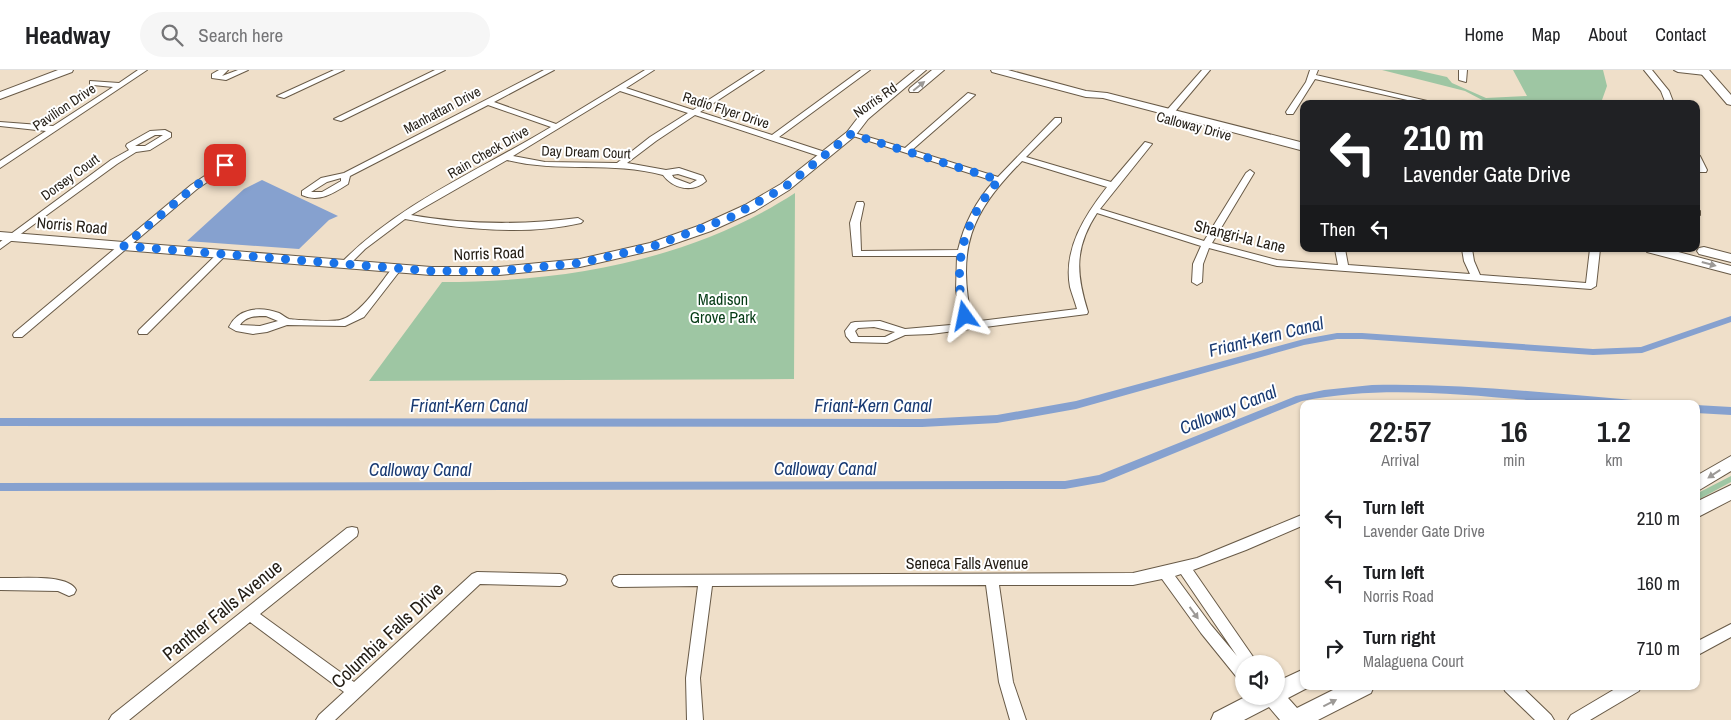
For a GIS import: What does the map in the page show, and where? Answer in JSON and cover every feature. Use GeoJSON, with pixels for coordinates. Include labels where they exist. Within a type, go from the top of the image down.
{"type":"FeatureCollection","features":[{"type":"Feature","properties":{"kind":"street"},"geometry":{"type":"LineString","coordinates":[[0,90],[56,70]]}},
{"type":"Feature","properties":{"kind":"street"},"geometry":{"type":"LineString","coordinates":[[0,96],[68,70]]}},
{"type":"Feature","properties":{"kind":"street","name":"Pavilion Drive"},"geometry":{"type":"LineString","coordinates":[[0,165],[143,70]]}},
{"type":"Feature","properties":{"kind":"street"},"geometry":{"type":"LineString","coordinates":[[224,70],[215,76],[225,78],[244,70]]}},
{"type":"Feature","properties":{"kind":"street"},"geometry":{"type":"LineString","coordinates":[[281,96],[340,70]]}},
{"type":"Feature","properties":{"kind":"street"},"geometry":{"type":"LineString","coordinates":[[338,119],[441,70]]}},
{"type":"Feature","properties":{"kind":"street","name":"Manhattan Drive"},"geometry":{"type":"LineString","coordinates":[[346,175],[550,70]]}},
{"type":"Feature","properties":{"kind":"street","name":"Rain Check Drive"},"geometry":{"type":"LineString","coordinates":[[345,264],[373,236],[404,216],[558,127],[650,70]]}},
{"type":"Feature","properties":{"kind":"street"},"geometry":{"type":"LineString","coordinates":[[620,164],[653,139],[760,70]]}},
{"type":"Feature","properties":{"kind":"street"},"geometry":{"type":"LineString","coordinates":[[773,138],[866,70]]}},
{"type":"Feature","properties":{"kind":"street","name":"Norris Road"},"geometry":{"type":"LineString","coordinates":[[6,237],[460,272],[526,270],[580,263],[632,252],[683,236],[744,211],[785,187],[851,134],[864,117],[921,70]]}},
{"type":"Feature","properties":{"kind":"street","name":"Norris Rd"},"geometry":{"type":"LineString","coordinates":[[851,134],[877,120],[939,70]]}},
{"type":"Feature","properties":{"kind":"street","name":"Calloway Drive"},"geometry":{"type":"LineString","coordinates":[[996,70],[1086,94],[1104,102],[1300,154]]}},
{"type":"Feature","properties":{"kind":"street"},"geometry":{"type":"LineString","coordinates":[[1104,102],[1118,102],[1158,112],[1170,112],[1206,70]]}},
{"type":"Feature","properties":{"kind":"street"},"geometry":{"type":"LineString","coordinates":[[1462,70],[1463,80]]}},
{"type":"Feature","properties":{"kind":"street"},"geometry":{"type":"LineString","coordinates":[[1648,70],[1665,91],[1668,100]]}},
{"type":"Feature","properties":{"kind":"street"},"geometry":{"type":"LineString","coordinates":[[1678,70],[1704,71],[1715,76],[1731,89]]}},
{"type":"Feature","properties":{"kind":"street"},"geometry":{"type":"LineString","coordinates":[[1717,70],[1731,85]]}},
{"type":"Feature","properties":{"kind":"street"},"geometry":{"type":"LineString","coordinates":[[1704,71],[1731,102]]}},
{"type":"Feature","properties":{"kind":"street"},"geometry":{"type":"LineString","coordinates":[[1290,112],[1313,73],[1404,100]]}},
{"type":"Feature","properties":{"kind":"street"},"geometry":{"type":"LineString","coordinates":[[93,83],[120,85]]}},
{"type":"Feature","properties":{"kind":"street","name":"Radio Flyer Drive"},"geometry":{"type":"LineString","coordinates":[[619,88],[825,155]]}},
{"type":"Feature","properties":{"kind":"street","name":"Calloway Drive"},"geometry":{"type":"LineString","coordinates":[[1086,94],[1103,95],[1300,146]]}},
{"type":"Feature","properties":{"kind":"street"},"geometry":{"type":"LineString","coordinates":[[906,151],[971,96]]}},
{"type":"Feature","properties":{"kind":"street"},"geometry":{"type":"LineString","coordinates":[[487,102],[558,127]]}},
{"type":"Feature","properties":{"kind":"street"},"geometry":{"type":"LineString","coordinates":[[968,326],[960,289],[960,254],[971,221],[979,205],[999,180],[1058,120]]}},
{"type":"Feature","properties":{"kind":"street"},"geometry":{"type":"LineString","coordinates":[[0,124],[55,129]]}},
{"type":"Feature","properties":{"kind":"street"},"geometry":{"type":"LineString","coordinates":[[851,134],[999,180]]}},
{"type":"Feature","properties":{"kind":"street"},"geometry":{"type":"LineString","coordinates":[[904,332],[1083,312],[1076,292],[1072,265],[1077,240],[1082,228],[1095,210],[1148,144]]}},
{"type":"Feature","properties":{"kind":"street","name":"Dorsey Court"},"geometry":{"type":"LineString","coordinates":[[0,246],[6,237],[134,150]]}},
{"type":"Feature","properties":{"kind":"street","name":"Day Dream Court"},"geometry":{"type":"LineString","coordinates":[[506,157],[542,164],[620,164],[656,170],[666,174]]}},
{"type":"Feature","properties":{"kind":"street"},"geometry":{"type":"LineString","coordinates":[[1021,158],[1114,186]]}},
{"type":"Feature","properties":{"kind":"street"},"geometry":{"type":"LineString","coordinates":[[18,334],[194,187],[235,159]]}},
{"type":"Feature","properties":{"kind":"street"},"geometry":{"type":"LineString","coordinates":[[1700,164],[1703,170]]}},
{"type":"Feature","properties":{"kind":"street"},"geometry":{"type":"LineString","coordinates":[[1197,282],[1198,264],[1206,245],[1250,173]]}},
{"type":"Feature","properties":{"kind":"street"},"geometry":{"type":"LineString","coordinates":[[860,204],[855,223],[856,254],[960,254]]}},
{"type":"Feature","properties":{"kind":"street","name":"Shangri-la Lane"},"geometry":{"type":"LineString","coordinates":[[1095,210],[1239,255],[1278,263],[1344,269],[1590,286],[1595,252]]}},
{"type":"Feature","properties":{"kind":"street"},"geometry":{"type":"LineString","coordinates":[[404,216],[454,225],[493,228],[578,221]]}},
{"type":"Feature","properties":{"kind":"street"},"geometry":{"type":"LineString","coordinates":[[1700,250],[1731,258]]}},
{"type":"Feature","properties":{"kind":"street"},"geometry":{"type":"LineString","coordinates":[[1341,252],[1344,269]]}},
{"type":"Feature","properties":{"kind":"street"},"geometry":{"type":"LineString","coordinates":[[1468,252],[1476,278]]}},
{"type":"Feature","properties":{"kind":"street"},"geometry":{"type":"LineString","coordinates":[[1663,252],[1731,270]]}},
{"type":"Feature","properties":{"kind":"street"},"geometry":{"type":"LineString","coordinates":[[143,332],[222,254]]}},
{"type":"Feature","properties":{"kind":"street"},"geometry":{"type":"LineString","coordinates":[[286,322],[341,324],[360,315],[397,268]]}},
{"type":"Feature","properties":{"kind":"street"},"geometry":{"type":"LineString","coordinates":[[1700,481],[1731,462]]}},
{"type":"Feature","properties":{"kind":"street"},"geometry":{"type":"LineString","coordinates":[[1700,509],[1731,492]]}},
{"type":"Feature","properties":{"kind":"street","name":"Seneca Falls Avenue"},"geometry":{"type":"LineString","coordinates":[[619,581],[1133,579],[1166,573],[1196,564],[1300,520]]}},
{"type":"Feature","properties":{"kind":"street","name":"Panther Falls Avenue"},"geometry":{"type":"LineString","coordinates":[[118,720],[352,532]]}},
{"type":"Feature","properties":{"kind":"street"},"geometry":{"type":"LineString","coordinates":[[1184,568],[1245,655]]}},
{"type":"Feature","properties":{"kind":"street"},"geometry":{"type":"LineString","coordinates":[[1166,573],[1206,629],[1235,664]]}},
{"type":"Feature","properties":{"kind":"street","name":"Columbia Falls Drive"},"geometry":{"type":"LineString","coordinates":[[324,720],[477,578],[560,580]]}},
{"type":"Feature","properties":{"kind":"street"},"geometry":{"type":"LineString","coordinates":[[694,720],[693,678],[706,581]]}},
{"type":"Feature","properties":{"kind":"street"},"geometry":{"type":"LineString","coordinates":[[992,581],[1006,682],[1018,720]]}},
{"type":"Feature","properties":{"kind":"street"},"geometry":{"type":"LineString","coordinates":[[0,584],[60,585],[69,590]]}},
{"type":"Feature","properties":{"kind":"street"},"geometry":{"type":"LineString","coordinates":[[249,614],[355,691]]}},
{"type":"Feature","properties":{"kind":"street"},"geometry":{"type":"LineString","coordinates":[[1700,648],[1731,630]]}},
{"type":"Feature","properties":{"kind":"street"},"geometry":{"type":"LineString","coordinates":[[1285,688],[1300,681]]}},
{"type":"Feature","properties":{"kind":"street"},"geometry":{"type":"LineString","coordinates":[[1282,705],[1295,720],[1355,690]]}},
{"type":"Feature","properties":{"kind":"street"},"geometry":{"type":"LineString","coordinates":[[1514,690],[1546,720]]}},
{"type":"Feature","properties":{"kind":"street"},"geometry":{"type":"LineString","coordinates":[[1576,720],[1627,690]]}},
{"type":"Feature","properties":{"kind":"street"},"geometry":{"type":"LineString","coordinates":[[1222,720],[1251,705]]}},
{"type":"Feature","properties":{"kind":"green space"},"geometry":{"type":"Polygon","coordinates":[[[1382,70],[1416,70],[1447,77],[1452,83],[1486,98],[1527,96],[1513,70],[1603,70],[1607,86],[1602,100],[1482,100],[1465,91],[1382,70]]]}},
{"type":"Feature","properties":{"kind":"green space","name":"Madison Grove Park"},"geometry":{"type":"Polygon","coordinates":[[[795,193],[794,379],[369,381],[442,282],[534,278],[580,272],[625,263],[670,251],[713,236],[755,216],[795,193]]]}},
{"type":"Feature","properties":{"kind":"green space"},"geometry":{"type":"Polygon","coordinates":[[[1731,476],[1731,482],[1700,499],[1700,492],[1731,476]]]}},
{"type":"Feature","properties":{"kind":"water"},"geometry":{"type":"Polygon","coordinates":[[[262,180],[338,216],[329,220],[299,249],[187,241],[244,189],[262,180]]]}},
{"type":"Feature","properties":{"kind":"waterway","name":"Friant-Kern Canal"},"geometry":{"type":"LineString","coordinates":[[0,422],[922,423],[997,419],[1076,405],[1304,342],[1337,336],[1362,336],[1593,352],[1642,350],[1731,319]]}},
{"type":"Feature","properties":{"kind":"waterway","name":"Calloway Canal"},"geometry":{"type":"LineString","coordinates":[[0,487],[1065,485],[1100,479],[1300,398],[1324,393],[1348,390],[1420,388],[1583,400]]}},
{"type":"Feature","properties":{"kind":"waterway","name":"Calloway Canal"},"geometry":{"type":"LineString","coordinates":[[1700,409],[1731,411]]}},
{"type":"Feature","properties":{"kind":"route"},"geometry":{"type":"LineString","coordinates":[[225,165],[194,187],[124,246],[431,271],[499,271],[580,263],[654,246],[706,228],[750,208],[785,187],[851,134],[999,180],[979,205],[965,234],[960,254],[960,289],[965,316]]}}]}
